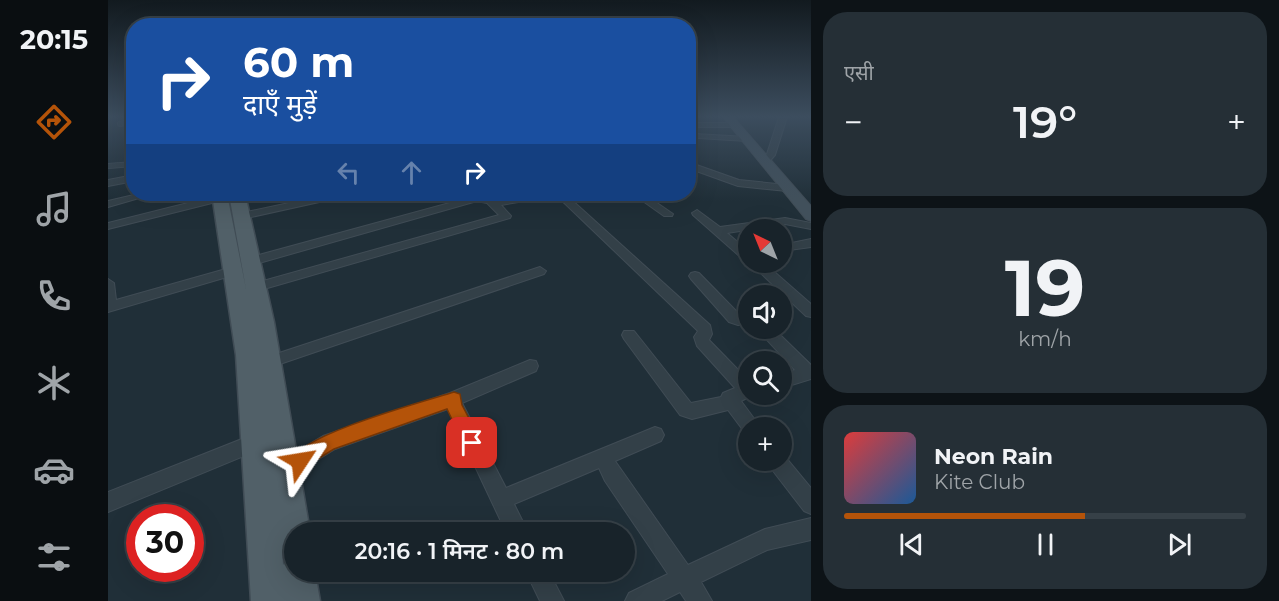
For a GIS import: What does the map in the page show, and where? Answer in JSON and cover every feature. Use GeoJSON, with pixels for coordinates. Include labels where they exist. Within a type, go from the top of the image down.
{"type":"FeatureCollection","features":[{"type":"Feature","properties":{"kind":"main road"},"geometry":{"type":"LineString","coordinates":[[752,145],[811,216]]}},
{"type":"Feature","properties":{"kind":"main road"},"geometry":{"type":"LineString","coordinates":[[230,201],[242,266],[269,601]]}},
{"type":"Feature","properties":{"kind":"main road"},"geometry":{"type":"LineString","coordinates":[[242,266],[257,287],[292,522]]}},
{"type":"Feature","properties":{"kind":"main road"},"geometry":{"type":"LineString","coordinates":[[299,582],[302,601]]}},
{"type":"Feature","properties":{"kind":"street"},"geometry":{"type":"LineString","coordinates":[[765,161],[771,155],[774,145]]}},
{"type":"Feature","properties":{"kind":"street"},"geometry":{"type":"LineString","coordinates":[[696,168],[738,183],[787,188]]}},
{"type":"Feature","properties":{"kind":"street"},"geometry":{"type":"LineString","coordinates":[[108,183],[126,180]]}},
{"type":"Feature","properties":{"kind":"street"},"geometry":{"type":"LineString","coordinates":[[108,204],[126,200]]}},
{"type":"Feature","properties":{"kind":"street"},"geometry":{"type":"LineString","coordinates":[[108,226],[225,201]]}},
{"type":"Feature","properties":{"kind":"street"},"geometry":{"type":"LineString","coordinates":[[108,283],[109,306],[474,201]]}},
{"type":"Feature","properties":{"kind":"street"},"geometry":{"type":"LineString","coordinates":[[257,287],[505,218],[505,214],[489,201]]}},
{"type":"Feature","properties":{"kind":"street"},"geometry":{"type":"LineString","coordinates":[[568,201],[705,329],[705,334],[701,337],[702,342],[738,380]]}},
{"type":"Feature","properties":{"kind":"street"},"geometry":{"type":"LineString","coordinates":[[648,201],[668,214]]}},
{"type":"Feature","properties":{"kind":"street"},"geometry":{"type":"LineString","coordinates":[[697,213],[738,248]]}},
{"type":"Feature","properties":{"kind":"street"},"geometry":{"type":"LineString","coordinates":[[718,231],[784,221],[811,226]]}},
{"type":"Feature","properties":{"kind":"street"},"geometry":{"type":"LineString","coordinates":[[792,246],[811,243]]}},
{"type":"Feature","properties":{"kind":"street"},"geometry":{"type":"LineString","coordinates":[[269,362],[540,271]]}},
{"type":"Feature","properties":{"kind":"street"},"geometry":{"type":"LineString","coordinates":[[767,273],[811,312]]}},
{"type":"Feature","properties":{"kind":"street"},"geometry":{"type":"LineString","coordinates":[[695,276],[738,320]]}},
{"type":"Feature","properties":{"kind":"street"},"geometry":{"type":"LineString","coordinates":[[629,335],[686,410],[692,411],[731,402]]}},
{"type":"Feature","properties":{"kind":"street"},"geometry":{"type":"LineString","coordinates":[[775,339],[810,372],[792,378]]}},
{"type":"Feature","properties":{"kind":"street"},"geometry":{"type":"LineString","coordinates":[[285,471],[328,442],[454,399],[530,366]]}},
{"type":"Feature","properties":{"kind":"street"},"geometry":{"type":"LineString","coordinates":[[738,394],[729,398],[743,417]]}},
{"type":"Feature","properties":{"kind":"street"},"geometry":{"type":"LineString","coordinates":[[454,399],[453,405],[512,522]]}},
{"type":"Feature","properties":{"kind":"street"},"geometry":{"type":"LineString","coordinates":[[501,500],[655,435]]}},
{"type":"Feature","properties":{"kind":"street"},"geometry":{"type":"LineString","coordinates":[[108,502],[257,442]]}},
{"type":"Feature","properties":{"kind":"street"},"geometry":{"type":"LineString","coordinates":[[603,456],[612,474],[700,601]]}},
{"type":"Feature","properties":{"kind":"street"},"geometry":{"type":"LineString","coordinates":[[786,471],[811,504]]}},
{"type":"Feature","properties":{"kind":"street"},"geometry":{"type":"LineString","coordinates":[[637,601],[765,540],[811,529]]}},
{"type":"Feature","properties":{"kind":"street"},"geometry":{"type":"LineString","coordinates":[[542,582],[552,601]]}},
{"type":"Feature","properties":{"kind":"lane"},"geometry":{"type":"LineString","coordinates":[[108,166],[126,165]]}},
{"type":"Feature","properties":{"kind":"route"},"geometry":{"type":"LineString","coordinates":[[300,461],[328,442],[454,399],[453,405],[472,443]]}}]}
